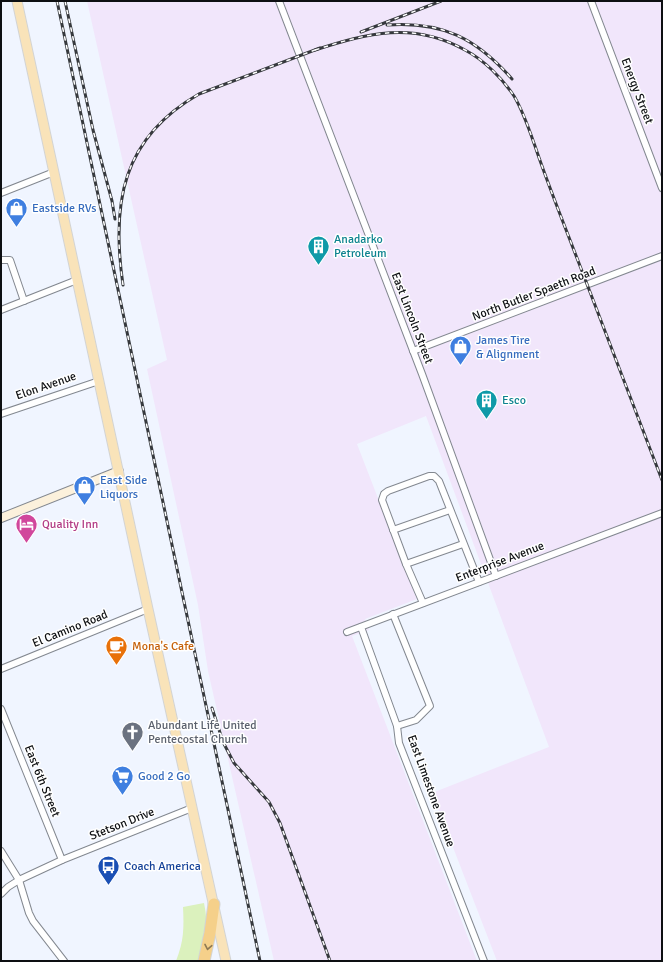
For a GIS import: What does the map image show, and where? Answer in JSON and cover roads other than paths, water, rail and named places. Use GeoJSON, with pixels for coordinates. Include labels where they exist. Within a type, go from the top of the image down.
{"type":"FeatureCollection","features":[{"type":"Feature","properties":{"kind":"highway"},"geometry":{"type":"LineString","coordinates":[[204,961],[209,940],[214,904]]}},
{"type":"Feature","properties":{"kind":"main road"},"geometry":{"type":"LineString","coordinates":[[17,1],[148,609],[226,961]]}},
{"type":"Feature","properties":{"kind":"main road"},"geometry":{"type":"LineString","coordinates":[[1,518],[119,471]]}},
{"type":"Feature","properties":{"kind":"street","name":"East Lincoln Street"},"geometry":{"type":"LineString","coordinates":[[279,1],[413,351],[496,576]]}},
{"type":"Feature","properties":{"kind":"street","name":"Energy Street"},"geometry":{"type":"LineString","coordinates":[[591,1],[662,188]]}},
{"type":"Feature","properties":{"kind":"street"},"geometry":{"type":"LineString","coordinates":[[2,191],[54,172]]}},
{"type":"Feature","properties":{"kind":"street","name":"North Butler Spaeth Road"},"geometry":{"type":"LineString","coordinates":[[413,351],[662,256]]}},
{"type":"Feature","properties":{"kind":"street"},"geometry":{"type":"LineString","coordinates":[[1,260],[10,260],[24,301]]}},
{"type":"Feature","properties":{"kind":"street"},"geometry":{"type":"LineString","coordinates":[[1,310],[77,280]]}},
{"type":"Feature","properties":{"kind":"street","name":"Elon Avenue"},"geometry":{"type":"LineString","coordinates":[[1,414],[99,381]]}},
{"type":"Feature","properties":{"kind":"street"},"geometry":{"type":"LineString","coordinates":[[423,603],[406,564],[382,500],[384,494],[388,491],[429,476],[434,476],[439,481],[479,582]]}},
{"type":"Feature","properties":{"kind":"street"},"geometry":{"type":"LineString","coordinates":[[393,530],[450,510]]}},
{"type":"Feature","properties":{"kind":"street","name":"Enterprise Avenue"},"geometry":{"type":"LineString","coordinates":[[346,632],[662,513]]}},
{"type":"Feature","properties":{"kind":"street"},"geometry":{"type":"LineString","coordinates":[[406,564],[464,544]]}},
{"type":"Feature","properties":{"kind":"street","name":"El Camino Road"},"geometry":{"type":"LineString","coordinates":[[1,669],[148,609]]}},
{"type":"Feature","properties":{"kind":"street"},"geometry":{"type":"LineString","coordinates":[[393,614],[430,706],[416,720],[397,726]]}},
{"type":"Feature","properties":{"kind":"street","name":"East Limestone Avenue"},"geometry":{"type":"LineString","coordinates":[[361,626],[397,726],[399,743],[484,961]]}},
{"type":"Feature","properties":{"kind":"street","name":"East 6th Street"},"geometry":{"type":"LineString","coordinates":[[1,709],[62,860]]}},
{"type":"Feature","properties":{"kind":"street","name":"Stetson Drive"},"geometry":{"type":"LineString","coordinates":[[1,894],[8,887],[19,880],[62,860],[192,808]]}},
{"type":"Feature","properties":{"kind":"street"},"geometry":{"type":"LineString","coordinates":[[1,851],[19,880],[29,913],[33,921],[64,961]]}},
{"type":"Feature","properties":{"kind":"railway"},"geometry":{"type":"LineString","coordinates":[[57,1],[260,961]]}},
{"type":"Feature","properties":{"kind":"railway"},"geometry":{"type":"LineString","coordinates":[[65,1],[93,130],[112,201],[115,219]]}},
{"type":"Feature","properties":{"kind":"railway"},"geometry":{"type":"LineString","coordinates":[[361,32],[441,1]]}},
{"type":"Feature","properties":{"kind":"railway"},"geometry":{"type":"LineString","coordinates":[[387,25],[407,24],[425,26],[457,35],[485,53],[512,79]]}},
{"type":"Feature","properties":{"kind":"railway"},"geometry":{"type":"LineString","coordinates":[[315,50],[372,35],[390,33],[427,35],[446,41],[472,54],[486,64],[504,83],[514,96],[526,120],[552,193],[662,480]]}},
{"type":"Feature","properties":{"kind":"railway"},"geometry":{"type":"LineString","coordinates":[[123,285],[119,227],[121,200],[128,175],[138,152],[153,131],[173,111],[199,94],[320,48]]}},
{"type":"Feature","properties":{"kind":"railway"},"geometry":{"type":"LineString","coordinates":[[212,708],[223,742],[234,763],[269,802],[280,823],[330,961]]}},
{"type":"Feature","properties":{"kind":"place","name":"Eastside RVs"},"geometry":{"type":"Point","coordinates":[17,228]}},
{"type":"Feature","properties":{"kind":"place","name":"Anadarko Petroleum"},"geometry":{"type":"Point","coordinates":[319,266]}},
{"type":"Feature","properties":{"kind":"place","name":"James Tire & Alignment"},"geometry":{"type":"Point","coordinates":[460,366]}},
{"type":"Feature","properties":{"kind":"place","name":"Esco"},"geometry":{"type":"Point","coordinates":[486,420]}},
{"type":"Feature","properties":{"kind":"place","name":"East Side Liquors"},"geometry":{"type":"Point","coordinates":[85,506]}},
{"type":"Feature","properties":{"kind":"place","name":"Quality Inn"},"geometry":{"type":"Point","coordinates":[27,544]}},
{"type":"Feature","properties":{"kind":"place","name":"Mona's Cafe"},"geometry":{"type":"Point","coordinates":[117,666]}},
{"type":"Feature","properties":{"kind":"place","name":"Abundant Life United Pentecostal Church"},"geometry":{"type":"Point","coordinates":[133,752]}},
{"type":"Feature","properties":{"kind":"place","name":"Good 2 Go"},"geometry":{"type":"Point","coordinates":[123,796]}},
{"type":"Feature","properties":{"kind":"place","name":"Coach America"},"geometry":{"type":"Point","coordinates":[108,886]}}]}
